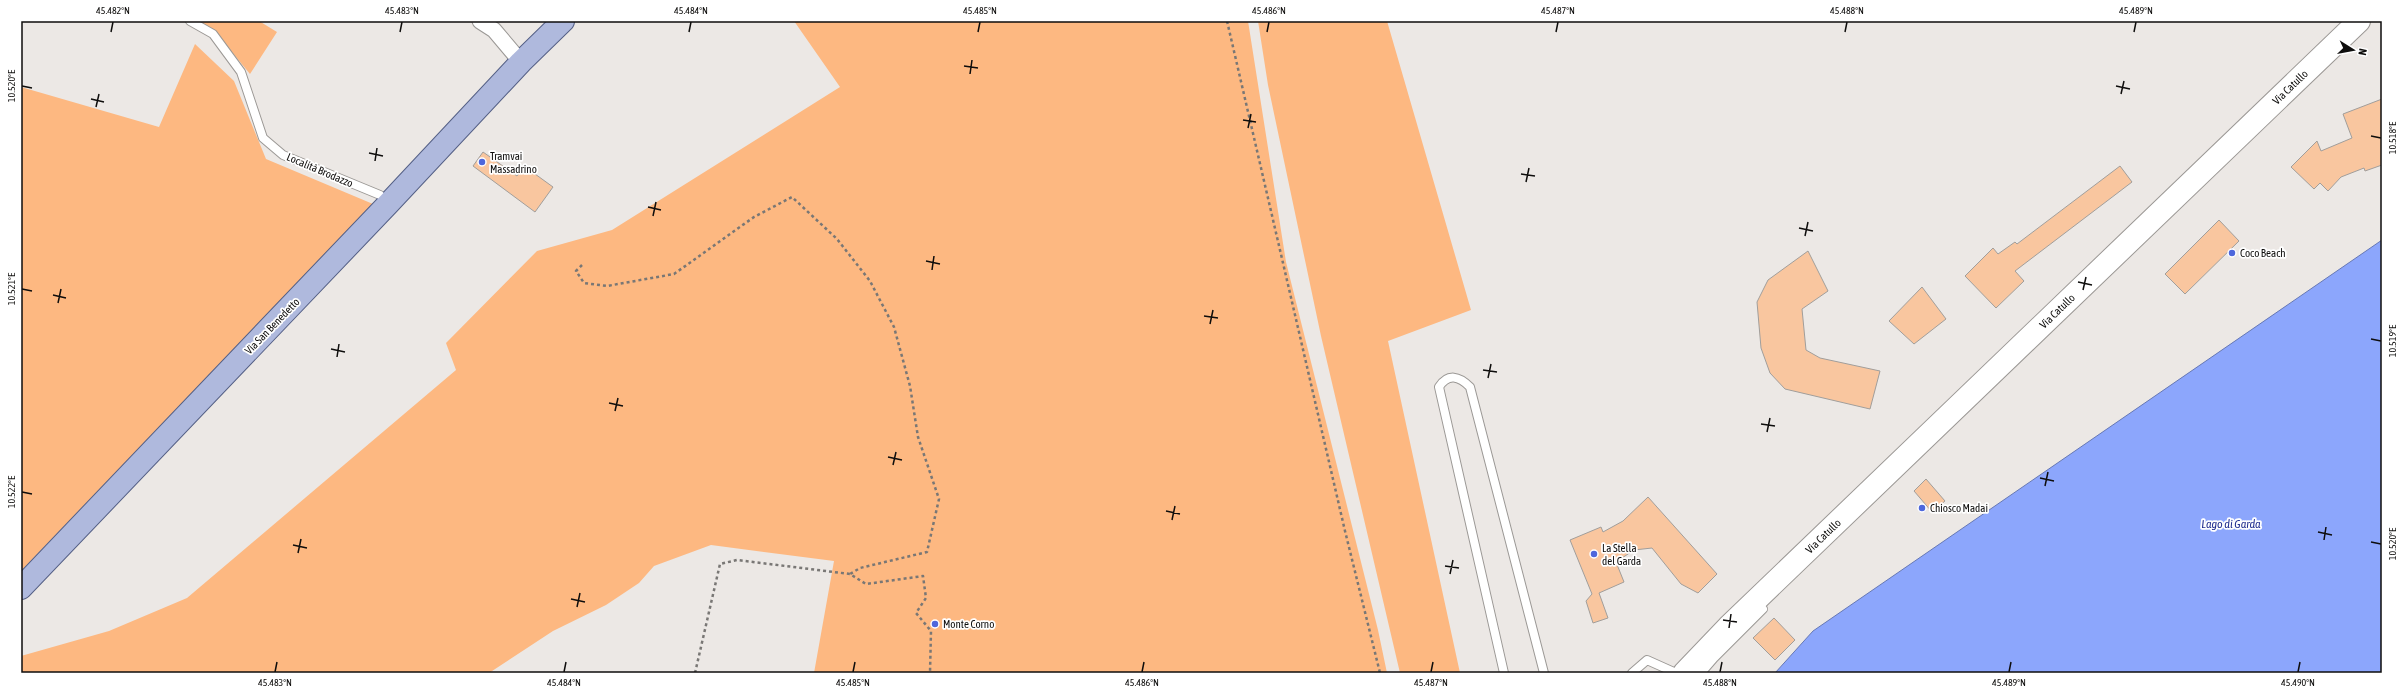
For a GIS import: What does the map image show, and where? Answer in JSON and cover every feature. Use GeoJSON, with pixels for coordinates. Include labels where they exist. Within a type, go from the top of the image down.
{"type":"FeatureCollection","features":[{"type":"Feature","properties":{"kind":"main road","name":"Via San Benedetto"},"geometry":{"type":"LineString","coordinates":[[21,588],[384,199],[518,59],[563,21]]}},
{"type":"Feature","properties":{"kind":"street"},"geometry":{"type":"LineString","coordinates":[[480,21],[494,30],[518,59]]}},
{"type":"Feature","properties":{"kind":"street","name":"Via Catullo"},"geometry":{"type":"LineString","coordinates":[[1684,673],[1710,654],[1772,585],[2359,21]]}},
{"type":"Feature","properties":{"kind":"lane","name":"Località Brodazzo"},"geometry":{"type":"LineString","coordinates":[[190,21],[213,34],[241,72],[263,138],[283,155],[384,199]]}},
{"type":"Feature","properties":{"kind":"lane"},"geometry":{"type":"LineString","coordinates":[[1504,673],[1439,387],[1443,381],[1452,376],[1462,378],[1470,387],[1544,673]]}},
{"type":"Feature","properties":{"kind":"lane"},"geometry":{"type":"LineString","coordinates":[[1701,673],[1710,654],[1763,609]]}},
{"type":"Feature","properties":{"kind":"lane"},"geometry":{"type":"LineString","coordinates":[[1632,673],[1646,660],[1676,673]]}},
{"type":"Feature","properties":{"kind":"path"},"geometry":{"type":"LineString","coordinates":[[1227,21],[1345,531],[1380,673]]}},
{"type":"Feature","properties":{"kind":"path"},"geometry":{"type":"LineString","coordinates":[[582,265],[576,271],[584,283],[607,286],[674,274],[754,217],[792,197],[837,239],[870,281],[894,327],[910,386],[918,437],[939,500],[927,552],[860,568],[850,574]]}},
{"type":"Feature","properties":{"kind":"path"},"geometry":{"type":"LineString","coordinates":[[695,673],[720,564],[737,560],[850,574],[866,584],[924,576],[926,598],[916,613],[931,631],[930,673]]}},
{"type":"Feature","properties":{"kind":"shaded area"},"geometry":{"type":"Polygon","coordinates":[[[196,21],[259,21],[277,32],[250,74],[217,34],[196,21]]]}},
{"type":"Feature","properties":{"kind":"shaded area"},"geometry":{"type":"Polygon","coordinates":[[[794,21],[1248,21],[1286,262],[1378,630],[1387,673],[814,673],[834,561],[711,545],[654,566],[639,583],[606,605],[553,631],[489,673],[21,673],[21,656],[109,631],[187,598],[456,370],[446,343],[537,251],[612,230],[840,87],[794,21]]]}},
{"type":"Feature","properties":{"kind":"shaded area"},"geometry":{"type":"Polygon","coordinates":[[[1258,21],[1387,21],[1471,310],[1388,341],[1460,673],[1400,673],[1321,336],[1268,85],[1258,21]]]}},
{"type":"Feature","properties":{"kind":"shaded area"},"geometry":{"type":"Polygon","coordinates":[[[195,44],[234,81],[266,159],[373,204],[21,571],[21,87],[159,127],[195,44]]]}},
{"type":"Feature","properties":{"kind":"water","name":"Lago di Garda"},"geometry":{"type":"Polygon","coordinates":[[[2382,240],[2382,673],[1775,673],[1813,631],[2382,240]]]}},
{"type":"Feature","properties":{"kind":"building"},"geometry":{"type":"Polygon","coordinates":[[[2382,99],[2382,165],[2365,171],[2364,168],[2341,177],[2328,191],[2320,183],[2314,189],[2291,167],[2317,141],[2321,151],[2352,138],[2343,114],[2382,99]]]}},
{"type":"Feature","properties":{"kind":"building"},"geometry":{"type":"Polygon","coordinates":[[[483,152],[517,176],[524,166],[553,187],[535,212],[473,166],[483,152]]]}},
{"type":"Feature","properties":{"kind":"building"},"geometry":{"type":"Polygon","coordinates":[[[2120,166],[2132,182],[2015,271],[2024,281],[1996,308],[1965,276],[1993,248],[1998,254],[2015,242],[2017,244],[2120,166]]]}},
{"type":"Feature","properties":{"kind":"building"},"geometry":{"type":"Polygon","coordinates":[[[2219,220],[2239,241],[2185,294],[2165,274],[2219,220]]]}},
{"type":"Feature","properties":{"kind":"building"},"geometry":{"type":"Polygon","coordinates":[[[1808,251],[1828,291],[1802,309],[1806,350],[1820,358],[1880,371],[1870,409],[1785,389],[1770,373],[1761,348],[1757,302],[1768,280],[1808,251]]]}},
{"type":"Feature","properties":{"kind":"building"},"geometry":{"type":"Polygon","coordinates":[[[1922,287],[1946,319],[1914,344],[1889,321],[1922,287]]]}},
{"type":"Feature","properties":{"kind":"building"},"geometry":{"type":"Polygon","coordinates":[[[1926,479],[1945,501],[1932,512],[1914,491],[1926,479]]]}},
{"type":"Feature","properties":{"kind":"building"},"geometry":{"type":"Polygon","coordinates":[[[1648,497],[1717,574],[1698,593],[1681,584],[1652,548],[1634,550],[1616,562],[1624,582],[1599,593],[1608,618],[1593,623],[1586,601],[1592,594],[1570,540],[1601,527],[1603,532],[1623,521],[1648,497]]]}},
{"type":"Feature","properties":{"kind":"building"},"geometry":{"type":"Polygon","coordinates":[[[1774,618],[1795,640],[1775,660],[1753,638],[1774,618]]]}},
{"type":"Feature","properties":{"kind":"place","name":"Tramvai Massadrino"},"geometry":{"type":"Point","coordinates":[482,162]}},
{"type":"Feature","properties":{"kind":"place","name":"Coco Beach"},"geometry":{"type":"Point","coordinates":[2232,253]}},
{"type":"Feature","properties":{"kind":"place","name":"Chiosco Madai"},"geometry":{"type":"Point","coordinates":[1922,508]}},
{"type":"Feature","properties":{"kind":"place","name":"La Stella del Garda"},"geometry":{"type":"Point","coordinates":[1594,554]}},
{"type":"Feature","properties":{"kind":"place","name":"Monte Corno"},"geometry":{"type":"Point","coordinates":[935,624]}}]}
